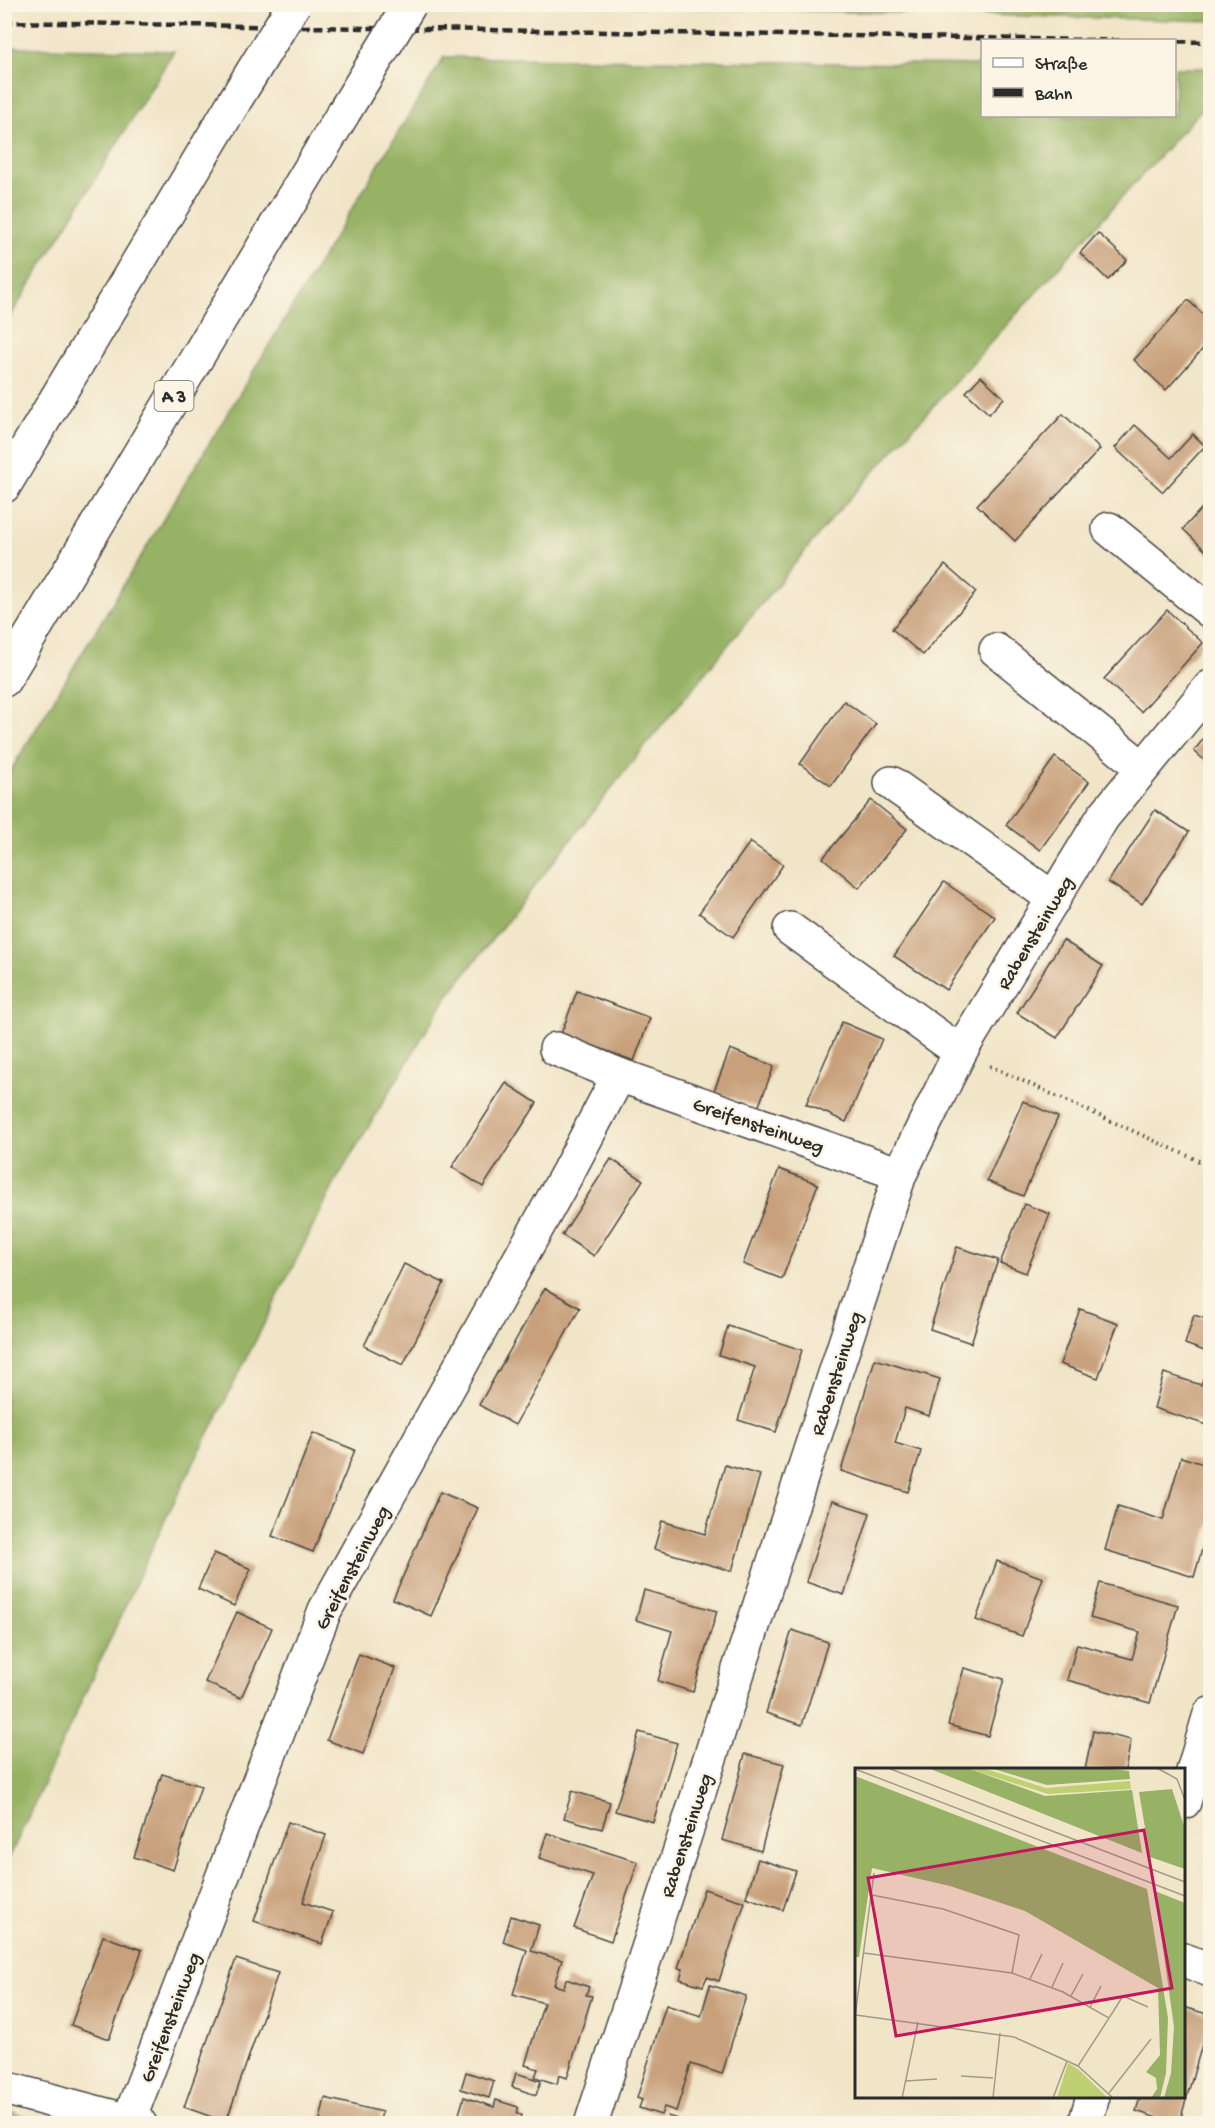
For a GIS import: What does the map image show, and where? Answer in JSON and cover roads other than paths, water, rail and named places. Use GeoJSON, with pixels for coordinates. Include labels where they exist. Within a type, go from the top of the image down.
{"type":"FeatureCollection","features":[{"type":"Feature","properties":{"kind":"main road"},"geometry":{"type":"LineString","coordinates":[[4,486],[294,4]]}},
{"type":"Feature","properties":{"kind":"main road","name":"A 3"},"geometry":{"type":"LineString","coordinates":[[4,680],[410,4]]}},
{"type":"Feature","properties":{"kind":"main road"},"geometry":{"type":"LineString","coordinates":[[1109,529],[1210,611]]}},
{"type":"Feature","properties":{"kind":"main road"},"geometry":{"type":"LineString","coordinates":[[996,650],[1143,768]]}},
{"type":"Feature","properties":{"kind":"main road","name":"Rabensteinweg"},"geometry":{"type":"LineString","coordinates":[[591,2124],[900,1174],[960,1052],[1103,817],[1210,687]]}},
{"type":"Feature","properties":{"kind":"main road"},"geometry":{"type":"LineString","coordinates":[[891,783],[1054,899]]}},
{"type":"Feature","properties":{"kind":"main road"},"geometry":{"type":"LineString","coordinates":[[790,929],[960,1052]]}},
{"type":"Feature","properties":{"kind":"main road","name":"Greifensteinweg"},"geometry":{"type":"LineString","coordinates":[[556,1049],[619,1075],[900,1174]]}},
{"type":"Feature","properties":{"kind":"main road","name":"Greifensteinweg"},"geometry":{"type":"LineString","coordinates":[[134,2122],[325,1610],[568,1172],[619,1075]]}},
{"type":"Feature","properties":{"kind":"main road"},"geometry":{"type":"LineString","coordinates":[[1185,1799],[1210,1714]]}},
{"type":"Feature","properties":{"kind":"main road"},"geometry":{"type":"LineString","coordinates":[[1185,1960],[1210,1970]]}},
{"type":"Feature","properties":{"kind":"main road"},"geometry":{"type":"LineString","coordinates":[[4,2088],[134,2122]]}},
{"type":"Feature","properties":{"kind":"main road"},"geometry":{"type":"LineString","coordinates":[[1085,2124],[1093,2098]]}},
{"type":"Feature","properties":{"kind":"railway"},"geometry":{"type":"LineString","coordinates":[[4,22],[1029,39]]}},
{"type":"Feature","properties":{"kind":"railway"},"geometry":{"type":"LineString","coordinates":[[1176,41],[1210,42]]}}]}
